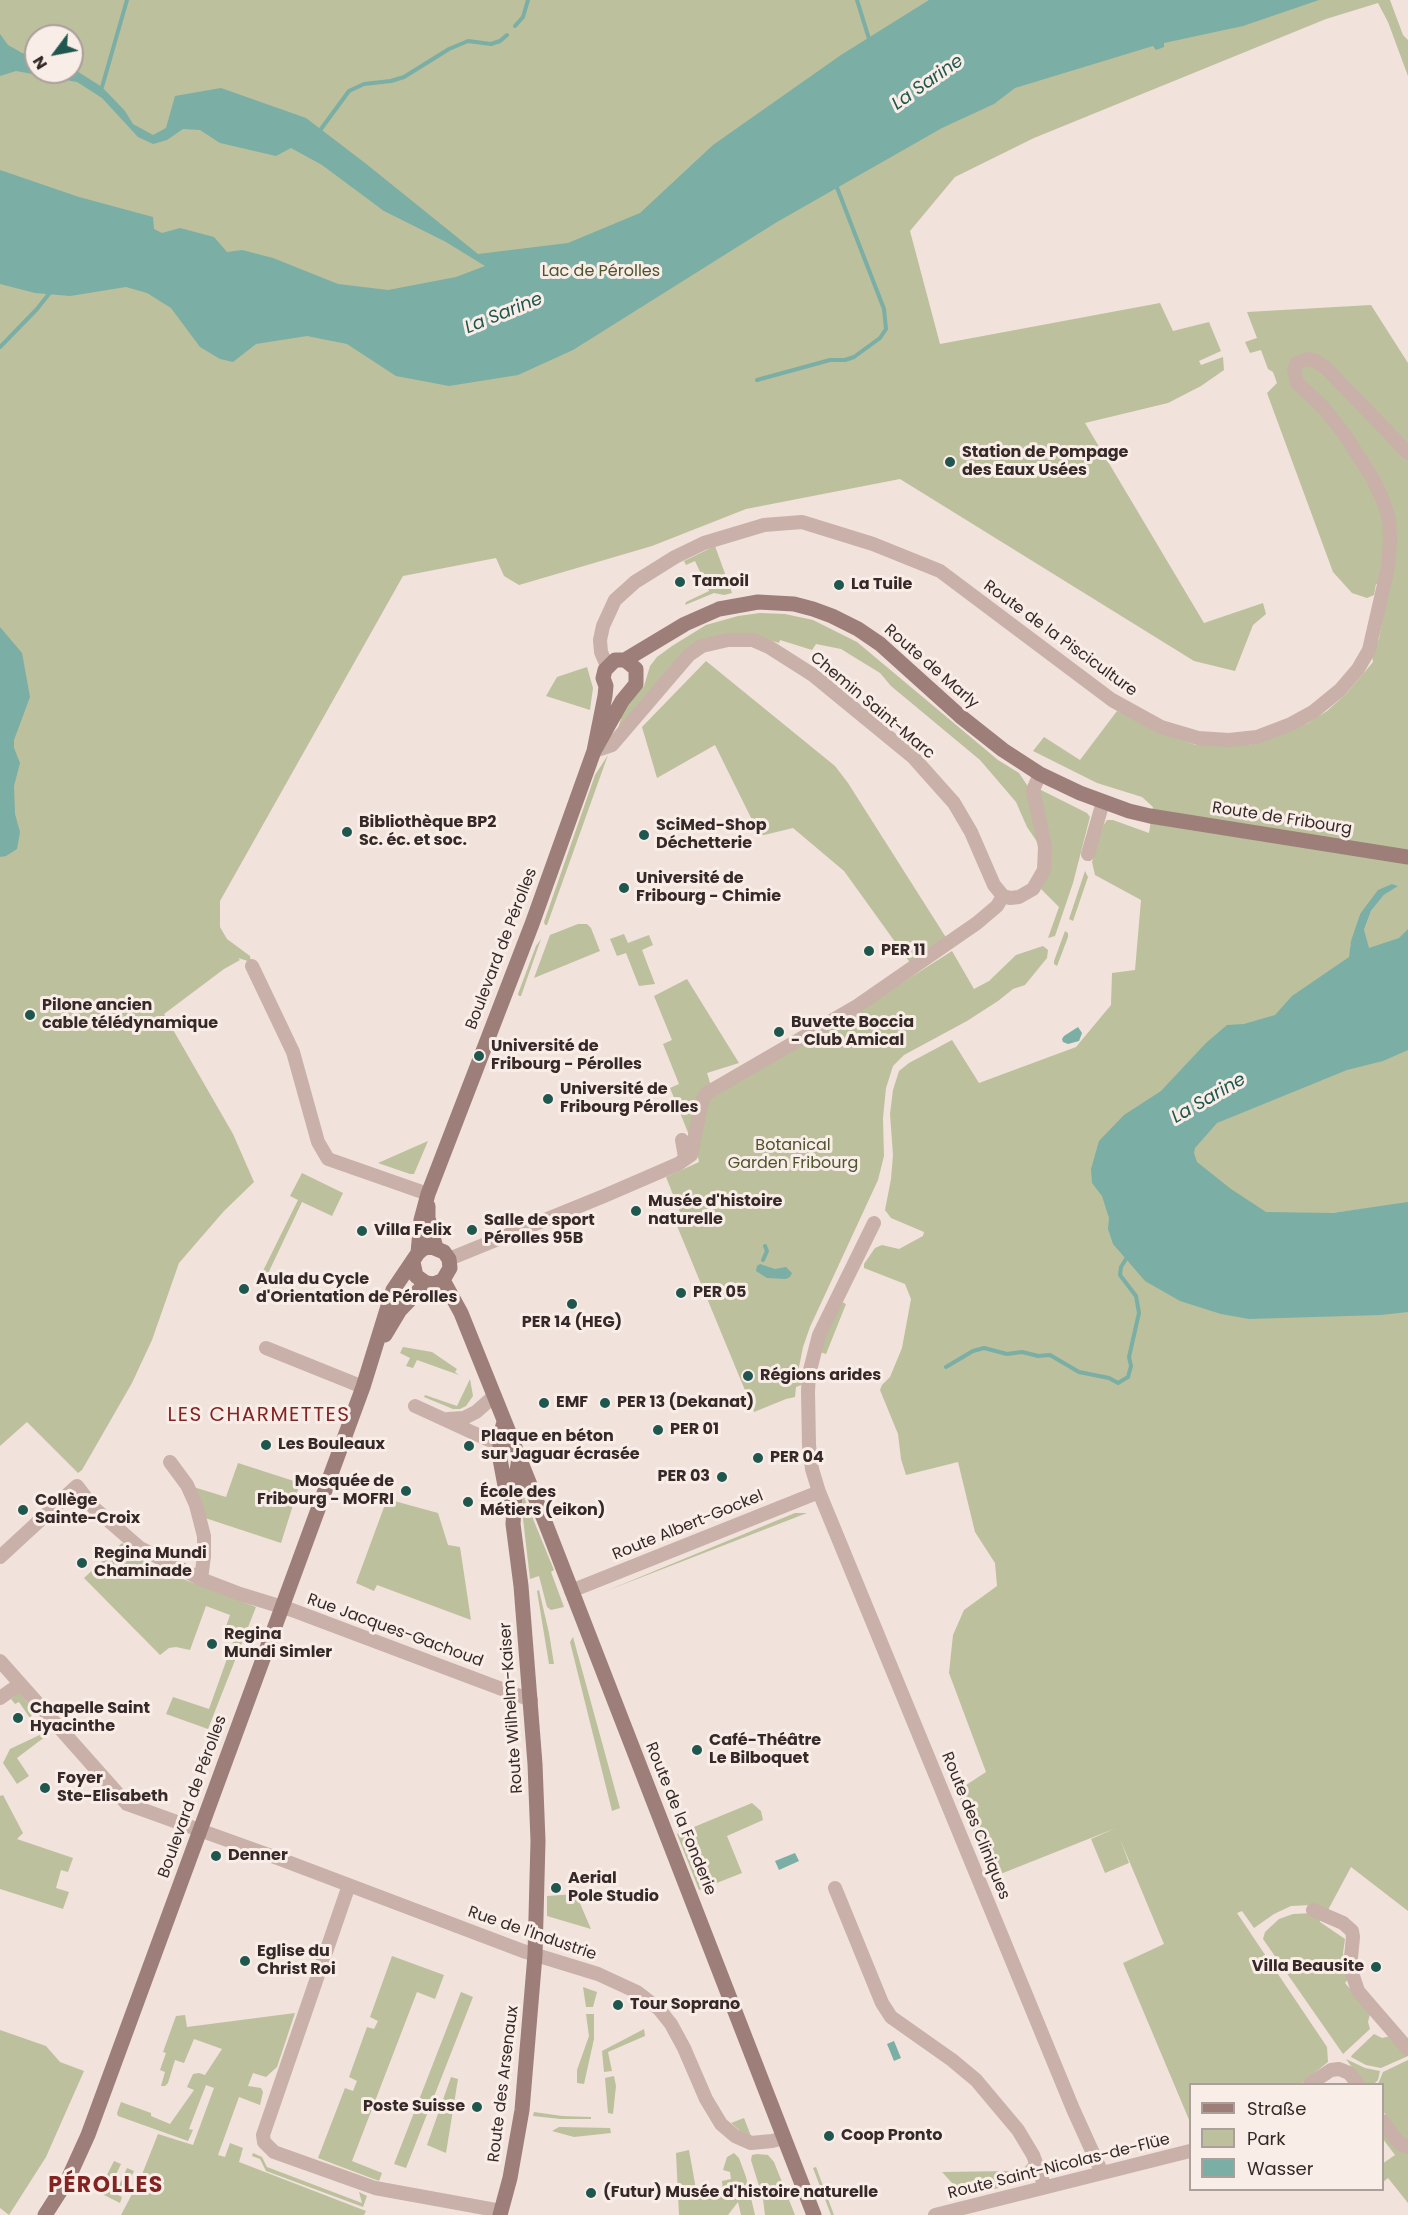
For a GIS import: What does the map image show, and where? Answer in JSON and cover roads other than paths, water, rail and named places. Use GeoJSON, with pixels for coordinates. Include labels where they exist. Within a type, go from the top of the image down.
{"type":"FeatureCollection","features":[{"type":"Feature","properties":{"kind":"main road","name":"Route de Marly"},"geometry":{"type":"LineString","coordinates":[[625,660],[678,628],[713,611],[758,602],[794,604],[832,616],[858,629],[880,644],[977,730],[1021,763],[1103,802],[1150,816]]}},
{"type":"Feature","properties":{"kind":"main road","name":"Route de Marly"},"geometry":{"type":"LineString","coordinates":[[638,674],[654,650],[678,628]]}},
{"type":"Feature","properties":{"kind":"main road"},"geometry":{"type":"LineString","coordinates":[[615,660],[625,660],[638,674],[636,684],[626,693],[594,751],[606,686],[603,674],[607,666],[615,660]]}},
{"type":"Feature","properties":{"kind":"main road"},"geometry":{"type":"LineString","coordinates":[[606,686],[617,694],[626,693]]}},
{"type":"Feature","properties":{"kind":"main road","name":"Boulevard de Pérolles"},"geometry":{"type":"LineString","coordinates":[[45,2215],[68,2179],[88,2135],[374,1357],[393,1290],[415,1257],[428,1194],[532,924],[594,751]]}},
{"type":"Feature","properties":{"kind":"main road","name":"Route de Fribourg"},"geometry":{"type":"LineString","coordinates":[[1150,816],[1408,857]]}},
{"type":"Feature","properties":{"kind":"main road"},"geometry":{"type":"LineString","coordinates":[[428,1194],[428,1218],[436,1248]]}},
{"type":"Feature","properties":{"kind":"main road"},"geometry":{"type":"LineString","coordinates":[[424,1248],[436,1248],[444,1252],[449,1259],[450,1268],[443,1280],[434,1284],[426,1283],[416,1276],[415,1257],[424,1248]]}},
{"type":"Feature","properties":{"kind":"main road"},"geometry":{"type":"LineString","coordinates":[[443,1280],[461,1313],[504,1422],[505,1438],[500,1459],[513,1524]]}},
{"type":"Feature","properties":{"kind":"main road","name":"Boulevard de Pérolles"},"geometry":{"type":"LineString","coordinates":[[374,1357],[393,1320],[426,1283]]}},
{"type":"Feature","properties":{"kind":"main road","name":"Route de la Fonderie"},"geometry":{"type":"LineString","coordinates":[[505,1438],[519,1458],[814,2215]]}},
{"type":"Feature","properties":{"kind":"main road","name":"Route Wilhelm-Kaiser"},"geometry":{"type":"LineString","coordinates":[[519,1458],[513,1524],[531,1700],[538,1841],[536,1955]]}},
{"type":"Feature","properties":{"kind":"main road","name":"Route des Arsenaux"},"geometry":{"type":"LineString","coordinates":[[501,2213],[510,2178],[522,2110],[536,1955]]}},
{"type":"Feature","properties":{"kind":"street","name":"Route de la Pisciculture"},"geometry":{"type":"LineString","coordinates":[[607,666],[601,652],[600,640],[603,626],[615,600],[635,582],[675,557],[704,543],[764,525],[802,522],[873,544],[940,571],[1112,700],[1161,727],[1198,738],[1229,740],[1257,736],[1291,724],[1313,712],[1340,690],[1358,669],[1369,650],[1388,567],[1389,519],[1384,502],[1373,479],[1345,435],[1323,406],[1297,383],[1294,370],[1297,363],[1308,359],[1316,361],[1327,369],[1408,453]]}},
{"type":"Feature","properties":{"kind":"street","name":"Chemin Saint-Marc"},"geometry":{"type":"LineString","coordinates":[[594,751],[612,745],[689,655],[702,646],[728,640],[753,640],[770,646],[813,675],[913,757],[954,802],[994,885],[1003,896]]}},
{"type":"Feature","properties":{"kind":"street"},"geometry":{"type":"LineString","coordinates":[[449,1259],[678,1164],[685,1157],[692,1155],[702,1101],[707,1093],[857,1006],[977,923],[997,906],[1003,896],[1010,898],[1027,894],[1040,880],[1044,870],[1045,847],[1033,790],[1040,774]]}},
{"type":"Feature","properties":{"kind":"street"},"geometry":{"type":"LineString","coordinates":[[1088,854],[1103,802]]}},
{"type":"Feature","properties":{"kind":"street"},"geometry":{"type":"LineString","coordinates":[[252,966],[293,1052],[318,1142],[328,1159],[428,1194]]}},
{"type":"Feature","properties":{"kind":"street"},"geometry":{"type":"LineString","coordinates":[[682,1140],[685,1157]]}},
{"type":"Feature","properties":{"kind":"street","name":"Route des Cliniques"},"geometry":{"type":"LineString","coordinates":[[874,1223],[819,1335],[809,1374],[809,1445],[812,1469],[819,1492],[1073,2109],[1102,2173]]}},
{"type":"Feature","properties":{"kind":"street"},"geometry":{"type":"LineString","coordinates":[[266,1348],[363,1387]]}},
{"type":"Feature","properties":{"kind":"street"},"geometry":{"type":"LineString","coordinates":[[446,1419],[464,1418],[476,1412],[493,1397]]}},
{"type":"Feature","properties":{"kind":"street"},"geometry":{"type":"LineString","coordinates":[[416,1406],[489,1440],[505,1438]]}},
{"type":"Feature","properties":{"kind":"street"},"geometry":{"type":"LineString","coordinates":[[170,1462],[187,1485],[196,1505],[204,1536],[201,1579]]}},
{"type":"Feature","properties":{"kind":"street","name":"Rue Jacques-Gachoud"},"geometry":{"type":"LineString","coordinates":[[0,1557],[77,1486],[94,1508],[140,1548],[201,1579],[531,1700]]}},
{"type":"Feature","properties":{"kind":"street","name":"Route Albert-Gockel"},"geometry":{"type":"LineString","coordinates":[[571,1591],[819,1492]]}},
{"type":"Feature","properties":{"kind":"street","name":"Rue de l'Industrie"},"geometry":{"type":"LineString","coordinates":[[0,1661],[127,1804],[536,1955],[598,1974],[637,1992],[652,2003],[671,2024],[706,2099],[721,2124],[735,2136],[751,2143],[784,2138]]}},
{"type":"Feature","properties":{"kind":"street"},"geometry":{"type":"LineString","coordinates":[[0,1698],[20,1684]]}},
{"type":"Feature","properties":{"kind":"street"},"geometry":{"type":"LineString","coordinates":[[349,1885],[263,2135],[264,2142],[273,2151],[375,2188],[501,2213]]}},
{"type":"Feature","properties":{"kind":"street"},"geometry":{"type":"LineString","coordinates":[[835,1888],[882,2004],[891,2017],[944,2054],[976,2080],[1018,2130],[1033,2155],[1045,2187]]}},
{"type":"Feature","properties":{"kind":"street"},"geometry":{"type":"LineString","coordinates":[[1313,1910],[1343,1923],[1352,1931],[1350,1967],[1358,1991],[1408,2049]]}},
{"type":"Feature","properties":{"kind":"street"},"geometry":{"type":"LineString","coordinates":[[1313,2083],[1323,2075],[1339,2069],[1349,2073],[1356,2083]]}},
{"type":"Feature","properties":{"kind":"street"},"geometry":{"type":"LineString","coordinates":[[1384,2122],[1399,2142],[1408,2147]]}},
{"type":"Feature","properties":{"kind":"street","name":"Route Saint-Nicolas-de-Flüe"},"geometry":{"type":"LineString","coordinates":[[935,2215],[1189,2151]]}},
{"type":"Feature","properties":{"kind":"water","name":"Lac de Pérolles"},"geometry":{"type":"Polygon","coordinates":[[[929,0],[1319,0],[1243,26],[1164,43],[1164,47],[1156,50],[1153,46],[1015,88],[994,104],[942,128],[777,222],[573,350],[518,375],[449,386],[396,376],[347,344],[307,336],[256,344],[233,362],[220,359],[200,347],[171,308],[147,293],[126,287],[70,296],[35,293],[0,284],[0,170],[79,197],[153,217],[154,229],[162,233],[180,228],[214,237],[227,252],[242,250],[273,258],[338,284],[388,290],[456,277],[485,266],[446,242],[384,211],[322,165],[291,148],[276,156],[220,143],[200,130],[183,129],[167,140],[153,144],[138,137],[102,98],[80,84],[84,84],[84,76],[102,87],[125,111],[133,124],[153,135],[166,128],[175,96],[221,88],[306,118],[478,254],[568,243],[640,213],[713,145],[841,55],[929,0]]]}},
{"type":"Feature","properties":{"kind":"water","name":"Lac de Pérolles"},"geometry":{"type":"Polygon","coordinates":[[[0,34],[8,45],[24,53],[24,72],[16,71],[0,76],[0,34]]]}},
{"type":"Feature","properties":{"kind":"water"},"geometry":{"type":"Polygon","coordinates":[[[0,627],[22,653],[30,697],[14,740],[14,748],[20,763],[14,786],[15,814],[20,832],[17,849],[0,857],[0,627]]]}},
{"type":"Feature","properties":{"kind":"water","name":"La Sarine"},"geometry":{"type":"Polygon","coordinates":[[[1392,884],[1398,886],[1384,895],[1371,911],[1364,930],[1369,948],[1399,938],[1408,929],[1408,1050],[1383,1061],[1347,1070],[1217,1123],[1195,1148],[1194,1153],[1197,1162],[1231,1189],[1266,1212],[1332,1213],[1408,1202],[1408,1312],[1381,1315],[1249,1319],[1221,1314],[1180,1301],[1145,1281],[1113,1244],[1108,1229],[1109,1218],[1102,1196],[1092,1183],[1091,1169],[1099,1141],[1124,1115],[1161,1091],[1206,1043],[1227,1025],[1244,1024],[1275,1015],[1292,996],[1349,957],[1351,941],[1360,914],[1378,890],[1392,884]]]}},
{"type":"Feature","properties":{"kind":"water"},"geometry":{"type":"Polygon","coordinates":[[[1078,1027],[1082,1033],[1079,1041],[1068,1044],[1063,1042],[1064,1036],[1078,1027]]]}},
{"type":"Feature","properties":{"kind":"water"},"geometry":{"type":"Polygon","coordinates":[[[760,1264],[775,1269],[786,1267],[792,1273],[786,1279],[767,1278],[756,1271],[760,1264]]]}},
{"type":"Feature","properties":{"kind":"water"},"geometry":{"type":"Polygon","coordinates":[[[795,1853],[799,1861],[779,1870],[775,1861],[795,1853]]]}},
{"type":"Feature","properties":{"kind":"water"},"geometry":{"type":"Polygon","coordinates":[[[894,2041],[901,2058],[894,2061],[887,2044],[894,2041]]]}},
{"type":"Feature","properties":{"kind":"waterway"},"geometry":{"type":"LineString","coordinates":[[102,87],[127,0]]}},
{"type":"Feature","properties":{"kind":"waterway"},"geometry":{"type":"LineString","coordinates":[[515,26],[523,17],[528,0]]}},
{"type":"Feature","properties":{"kind":"waterway"},"geometry":{"type":"LineString","coordinates":[[857,0],[870,42]]}},
{"type":"Feature","properties":{"kind":"waterway"},"geometry":{"type":"LineString","coordinates":[[321,129],[349,91],[364,84],[404,77],[449,49],[468,41],[491,44],[507,35]]}},
{"type":"Feature","properties":{"kind":"waterway"},"geometry":{"type":"LineString","coordinates":[[757,380],[830,360],[845,360],[854,357],[880,338],[886,329],[884,309],[836,185]]}},
{"type":"Feature","properties":{"kind":"waterway"},"geometry":{"type":"LineString","coordinates":[[0,347],[52,290]]}},
{"type":"Feature","properties":{"kind":"waterway"},"geometry":{"type":"LineString","coordinates":[[763,1260],[767,1251],[765,1246]]}},
{"type":"Feature","properties":{"kind":"waterway"},"geometry":{"type":"LineString","coordinates":[[946,1367],[973,1351],[984,1348],[1007,1354],[1022,1352],[1038,1356],[1050,1355],[1079,1372],[1109,1378],[1118,1383],[1128,1377],[1131,1366],[1129,1357],[1139,1313],[1136,1296],[1120,1275],[1121,1267],[1126,1259]]}},
{"type":"Feature","properties":{"kind":"place","name":"Station de Pompage des Eaux Usées"},"geometry":{"type":"Point","coordinates":[950,462]}},
{"type":"Feature","properties":{"kind":"place","name":"Tamoil"},"geometry":{"type":"Point","coordinates":[680,582]}},
{"type":"Feature","properties":{"kind":"place","name":"La Tuile"},"geometry":{"type":"Point","coordinates":[839,585]}},
{"type":"Feature","properties":{"kind":"place","name":"Bibliothèque BP2 Sc. éc. et soc."},"geometry":{"type":"Point","coordinates":[347,832]}},
{"type":"Feature","properties":{"kind":"place","name":"SciMed-Shop Déchetterie"},"geometry":{"type":"Point","coordinates":[644,835]}},
{"type":"Feature","properties":{"kind":"place","name":"Université de Fribourg - Chimie"},"geometry":{"type":"Point","coordinates":[624,888]}},
{"type":"Feature","properties":{"kind":"place","name":"PER 11"},"geometry":{"type":"Point","coordinates":[869,951]}},
{"type":"Feature","properties":{"kind":"place","name":"Pilone ancien cable télédynamique"},"geometry":{"type":"Point","coordinates":[30,1015]}},
{"type":"Feature","properties":{"kind":"place","name":"Buvette Boccia - Club Amical"},"geometry":{"type":"Point","coordinates":[779,1032]}},
{"type":"Feature","properties":{"kind":"place","name":"Université de Fribourg - Pérolles"},"geometry":{"type":"Point","coordinates":[479,1056]}},
{"type":"Feature","properties":{"kind":"place","name":"Université de Fribourg Pérolles"},"geometry":{"type":"Point","coordinates":[548,1099]}},
{"type":"Feature","properties":{"kind":"place","name":"Musée d'histoire naturelle"},"geometry":{"type":"Point","coordinates":[636,1211]}},
{"type":"Feature","properties":{"kind":"place","name":"Salle de sport Pérolles 95B"},"geometry":{"type":"Point","coordinates":[472,1230]}},
{"type":"Feature","properties":{"kind":"place","name":"Villa Felix"},"geometry":{"type":"Point","coordinates":[362,1231]}},
{"type":"Feature","properties":{"kind":"place","name":"Aula du Cycle d'Orientation de Pérolles"},"geometry":{"type":"Point","coordinates":[244,1289]}},
{"type":"Feature","properties":{"kind":"place","name":"PER 05"},"geometry":{"type":"Point","coordinates":[681,1293]}},
{"type":"Feature","properties":{"kind":"place","name":"PER 14 (HEG)"},"geometry":{"type":"Point","coordinates":[572,1304]}},
{"type":"Feature","properties":{"kind":"place","name":"Régions arides"},"geometry":{"type":"Point","coordinates":[748,1376]}},
{"type":"Feature","properties":{"kind":"place","name":"EMF"},"geometry":{"type":"Point","coordinates":[544,1403]}},
{"type":"Feature","properties":{"kind":"place","name":"PER 13 (Dekanat)"},"geometry":{"type":"Point","coordinates":[605,1403]}},
{"type":"Feature","properties":{"kind":"place","name":"PER 01"},"geometry":{"type":"Point","coordinates":[658,1430]}},
{"type":"Feature","properties":{"kind":"place","name":"Les Bouleaux"},"geometry":{"type":"Point","coordinates":[266,1445]}},
{"type":"Feature","properties":{"kind":"place","name":"Plaque en béton sur Jaguar écrasée"},"geometry":{"type":"Point","coordinates":[469,1446]}},
{"type":"Feature","properties":{"kind":"place","name":"PER 04"},"geometry":{"type":"Point","coordinates":[758,1458]}},
{"type":"Feature","properties":{"kind":"place","name":"PER 03"},"geometry":{"type":"Point","coordinates":[722,1477]}},
{"type":"Feature","properties":{"kind":"place","name":"Mosquée de Fribourg - MOFRI"},"geometry":{"type":"Point","coordinates":[406,1491]}},
{"type":"Feature","properties":{"kind":"place","name":"École des Métiers (eikon)"},"geometry":{"type":"Point","coordinates":[468,1502]}},
{"type":"Feature","properties":{"kind":"place","name":"Collège Sainte-Croix"},"geometry":{"type":"Point","coordinates":[23,1510]}},
{"type":"Feature","properties":{"kind":"place","name":"Regina Mundi Chaminade"},"geometry":{"type":"Point","coordinates":[82,1563]}},
{"type":"Feature","properties":{"kind":"place","name":"Regina Mundi Simler"},"geometry":{"type":"Point","coordinates":[212,1644]}},
{"type":"Feature","properties":{"kind":"place","name":"Chapelle Saint Hyacinthe"},"geometry":{"type":"Point","coordinates":[18,1718]}},
{"type":"Feature","properties":{"kind":"place","name":"Café-Théâtre Le Bilboquet"},"geometry":{"type":"Point","coordinates":[697,1750]}},
{"type":"Feature","properties":{"kind":"place","name":"Foyer Ste-Elisabeth"},"geometry":{"type":"Point","coordinates":[45,1788]}},
{"type":"Feature","properties":{"kind":"place","name":"Denner"},"geometry":{"type":"Point","coordinates":[216,1856]}},
{"type":"Feature","properties":{"kind":"place","name":"Aerial Pole Studio"},"geometry":{"type":"Point","coordinates":[556,1888]}},
{"type":"Feature","properties":{"kind":"place","name":"Eglise du Christ Roi"},"geometry":{"type":"Point","coordinates":[245,1961]}},
{"type":"Feature","properties":{"kind":"place","name":"Villa Beausite"},"geometry":{"type":"Point","coordinates":[1376,1967]}},
{"type":"Feature","properties":{"kind":"place","name":"Tour Soprano"},"geometry":{"type":"Point","coordinates":[618,2005]}},
{"type":"Feature","properties":{"kind":"place","name":"Poste Suisse"},"geometry":{"type":"Point","coordinates":[477,2107]}},
{"type":"Feature","properties":{"kind":"place","name":"Coop Pronto"},"geometry":{"type":"Point","coordinates":[829,2136]}},
{"type":"Feature","properties":{"kind":"place","name":"(Futur) Musée d'histoire naturelle"},"geometry":{"type":"Point","coordinates":[591,2193]}},
{"type":"Feature","properties":{"kind":"district","name":"LES CHARMETTES"},"geometry":{"type":"Point","coordinates":[259,1416]}},
{"type":"Feature","properties":{"kind":"district","name":"PÉROLLES"},"geometry":{"type":"Point","coordinates":[106,2186]}},
{"type":"Feature","properties":{"kind":"park label","name":"Botanical Garden Fribourg"},"geometry":{"type":"Point","coordinates":[793,1155]}}]}
